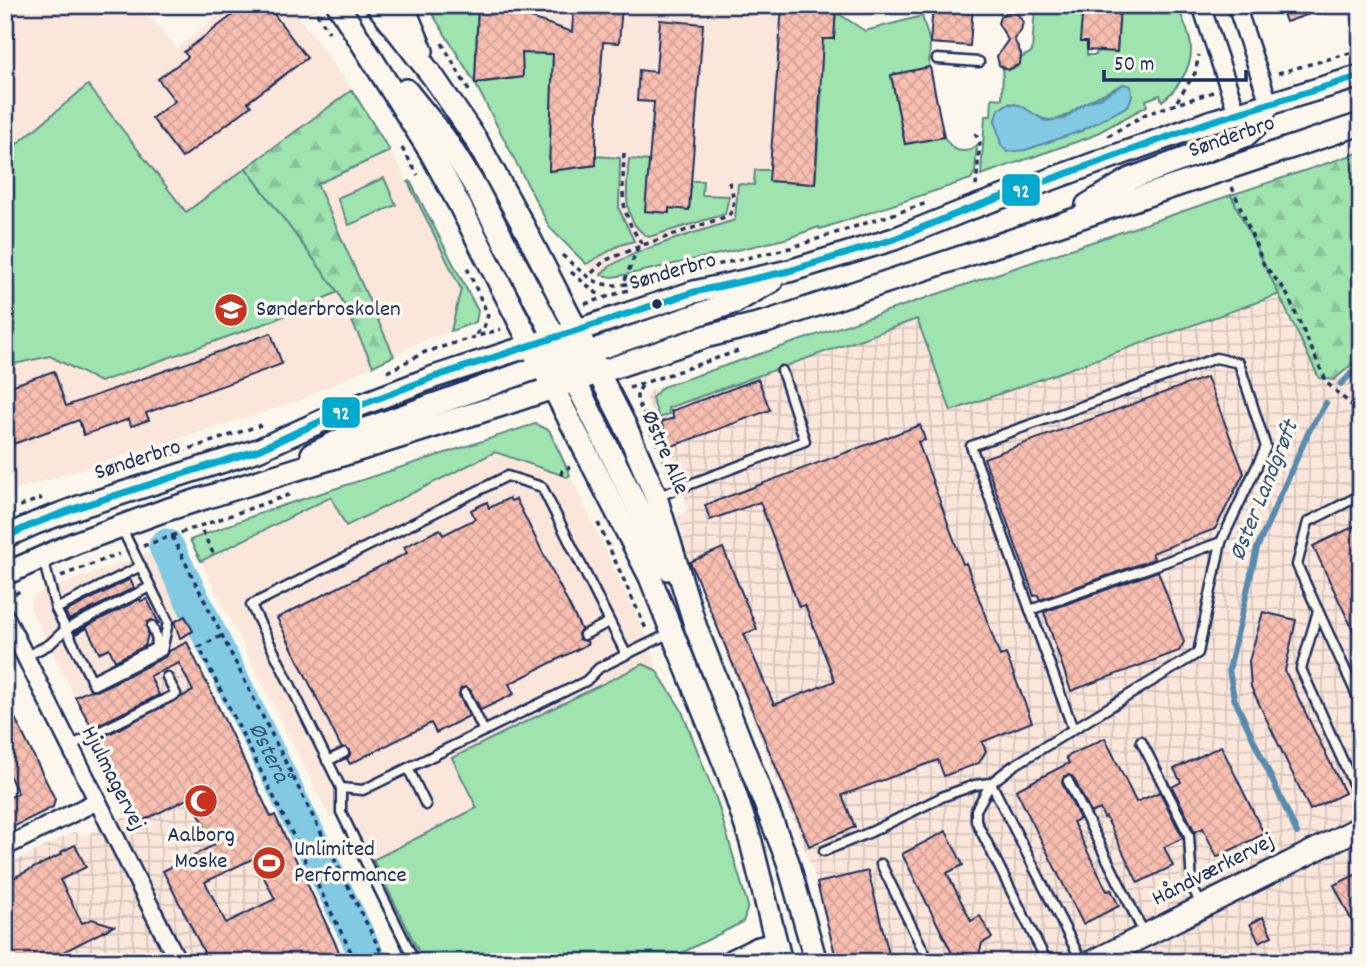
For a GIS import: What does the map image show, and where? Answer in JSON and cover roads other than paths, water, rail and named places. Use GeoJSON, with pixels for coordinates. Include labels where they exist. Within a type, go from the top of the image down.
{"type":"FeatureCollection","features":[{"type":"Feature","properties":{"kind":"street","name":"Østre Alle"},"geometry":{"type":"LineString","coordinates":[[377,5],[434,78],[477,141],[558,294],[550,346]]}},
{"type":"Feature","properties":{"kind":"street"},"geometry":{"type":"LineString","coordinates":[[403,5],[434,78]]}},
{"type":"Feature","properties":{"kind":"street"},"geometry":{"type":"LineString","coordinates":[[1201,5],[1242,122],[1251,132],[1266,140],[1292,146]]}},
{"type":"Feature","properties":{"kind":"street"},"geometry":{"type":"LineString","coordinates":[[1049,227],[1130,179],[1251,132],[1265,114],[1269,103],[1236,5]]}},
{"type":"Feature","properties":{"kind":"street","name":"Østre Alle"},"geometry":{"type":"LineString","coordinates":[[342,11],[550,346],[577,372],[656,497],[696,628],[771,813],[788,862],[816,962]]}},
{"type":"Feature","properties":{"kind":"street","name":"Sønderbro"},"geometry":{"type":"LineString","coordinates":[[253,483],[355,433],[550,346],[694,292],[789,271],[894,239],[966,210],[1237,113],[1361,76]]}},
{"type":"Feature","properties":{"kind":"street","name":"Sønderbro"},"geometry":{"type":"LineString","coordinates":[[5,574],[121,526],[577,372],[620,366],[708,337],[766,322],[1361,124]]}},
{"type":"Feature","properties":{"kind":"street"},"geometry":{"type":"LineString","coordinates":[[696,628],[612,454],[577,372],[735,302],[789,271]]}},
{"type":"Feature","properties":{"kind":"street","name":"Østre Alle"},"geometry":{"type":"LineString","coordinates":[[550,346],[577,372]]}},
{"type":"Feature","properties":{"kind":"street","name":"Sønderbro"},"geometry":{"type":"LineString","coordinates":[[5,537],[79,507],[258,450],[404,387],[509,353],[550,346]]}},
{"type":"Feature","properties":{"kind":"street","name":"Østre Alle"},"geometry":{"type":"LineString","coordinates":[[577,372],[564,412],[650,577],[729,775],[751,842],[781,962]]}},
{"type":"Feature","properties":{"kind":"street","name":"Hjulmagervej"},"geometry":{"type":"LineString","coordinates":[[5,616],[178,962]]}},
{"type":"Feature","properties":{"kind":"street"},"geometry":{"type":"LineString","coordinates":[[5,847],[97,801]]}},
{"type":"Feature","properties":{"kind":"street","name":"Håndværkervej"},"geometry":{"type":"LineString","coordinates":[[1092,962],[1361,827]]}},
{"type":"Feature","properties":{"kind":"street"},"geometry":{"type":"LineString","coordinates":[[724,962],[757,946],[776,941]]}},
{"type":"Feature","properties":{"kind":"lane"},"geometry":{"type":"LineString","coordinates":[[937,59],[979,62]]}},
{"type":"Feature","properties":{"kind":"lane"},"geometry":{"type":"LineString","coordinates":[[1047,962],[976,821],[976,810],[991,783],[1013,766],[1198,653],[1221,542],[1266,447],[1239,363],[1216,358],[971,446],[1073,729]]}},
{"type":"Feature","properties":{"kind":"lane"},"geometry":{"type":"LineString","coordinates":[[656,497],[805,441],[782,371]]}},
{"type":"Feature","properties":{"kind":"lane"},"geometry":{"type":"LineString","coordinates":[[415,962],[341,813],[341,788],[251,605],[507,476],[542,487],[626,654]]}},
{"type":"Feature","properties":{"kind":"lane"},"geometry":{"type":"LineString","coordinates":[[1361,495],[1308,522],[1297,565],[1361,704]]}},
{"type":"Feature","properties":{"kind":"lane"},"geometry":{"type":"LineString","coordinates":[[42,557],[56,609],[94,685],[162,652],[168,622],[121,526]]}},
{"type":"Feature","properties":{"kind":"lane"},"geometry":{"type":"LineString","coordinates":[[1030,611],[1221,542]]}},
{"type":"Feature","properties":{"kind":"lane"},"geometry":{"type":"LineString","coordinates":[[56,609],[141,566]]}},
{"type":"Feature","properties":{"kind":"lane"},"geometry":{"type":"LineString","coordinates":[[25,657],[50,644],[66,629],[138,598],[150,587]]}},
{"type":"Feature","properties":{"kind":"lane"},"geometry":{"type":"LineString","coordinates":[[1318,611],[1301,669],[1361,802]]}},
{"type":"Feature","properties":{"kind":"lane"},"geometry":{"type":"LineString","coordinates":[[584,635],[610,622]]}},
{"type":"Feature","properties":{"kind":"lane"},"geometry":{"type":"LineString","coordinates":[[92,680],[155,648],[157,639],[152,626]]}},
{"type":"Feature","properties":{"kind":"lane"},"geometry":{"type":"LineString","coordinates":[[341,788],[363,790],[586,681],[599,668],[672,631]]}},
{"type":"Feature","properties":{"kind":"lane"},"geometry":{"type":"LineString","coordinates":[[70,746],[176,694],[167,677]]}},
{"type":"Feature","properties":{"kind":"lane"},"geometry":{"type":"LineString","coordinates":[[465,693],[484,731]]}},
{"type":"Feature","properties":{"kind":"lane"},"geometry":{"type":"LineString","coordinates":[[1141,741],[1189,835],[1192,886],[1202,907]]}},
{"type":"Feature","properties":{"kind":"lane"},"geometry":{"type":"LineString","coordinates":[[327,761],[344,752]]}},
{"type":"Feature","properties":{"kind":"lane"},"geometry":{"type":"LineString","coordinates":[[408,768],[426,805]]}},
{"type":"Feature","properties":{"kind":"lane"},"geometry":{"type":"LineString","coordinates":[[1068,781],[1145,935]]}},
{"type":"Feature","properties":{"kind":"lane"},"geometry":{"type":"LineString","coordinates":[[824,850],[871,832],[944,796],[975,785],[991,783]]}},
{"type":"Feature","properties":{"kind":"lane"},"geometry":{"type":"LineString","coordinates":[[991,783],[1082,962]]}},
{"type":"Feature","properties":{"kind":"lane"},"geometry":{"type":"LineString","coordinates":[[881,864],[929,962]]}},
{"type":"Feature","properties":{"kind":"water"},"geometry":{"type":"Polygon","coordinates":[[[1124,84],[1131,86],[1132,96],[1128,106],[1081,131],[1025,150],[1007,152],[1001,145],[995,120],[999,109],[1008,104],[1020,105],[1045,121],[1064,119],[1085,103],[1124,84]]]}},
{"type":"Feature","properties":{"kind":"waterway","name":"Øster Landgrøft"},"geometry":{"type":"LineString","coordinates":[[1341,384],[1361,364]]}},
{"type":"Feature","properties":{"kind":"waterway","name":"Øster Landgrøft"},"geometry":{"type":"LineString","coordinates":[[1297,833],[1234,698],[1229,670],[1257,548],[1309,431],[1326,403]]}},
{"type":"Feature","properties":{"kind":"waterway","name":"Østerå"},"geometry":{"type":"LineString","coordinates":[[166,546],[370,962]]}},
{"type":"Feature","properties":{"kind":"place","name":"Sønderbroskolen"},"geometry":{"type":"Point","coordinates":[231,310]}},
{"type":"Feature","properties":{"kind":"place","name":"Aalborg Moske"},"geometry":{"type":"Point","coordinates":[201,801]}},
{"type":"Feature","properties":{"kind":"place","name":"Unlimited Performance"},"geometry":{"type":"Point","coordinates":[269,863]}}]}
